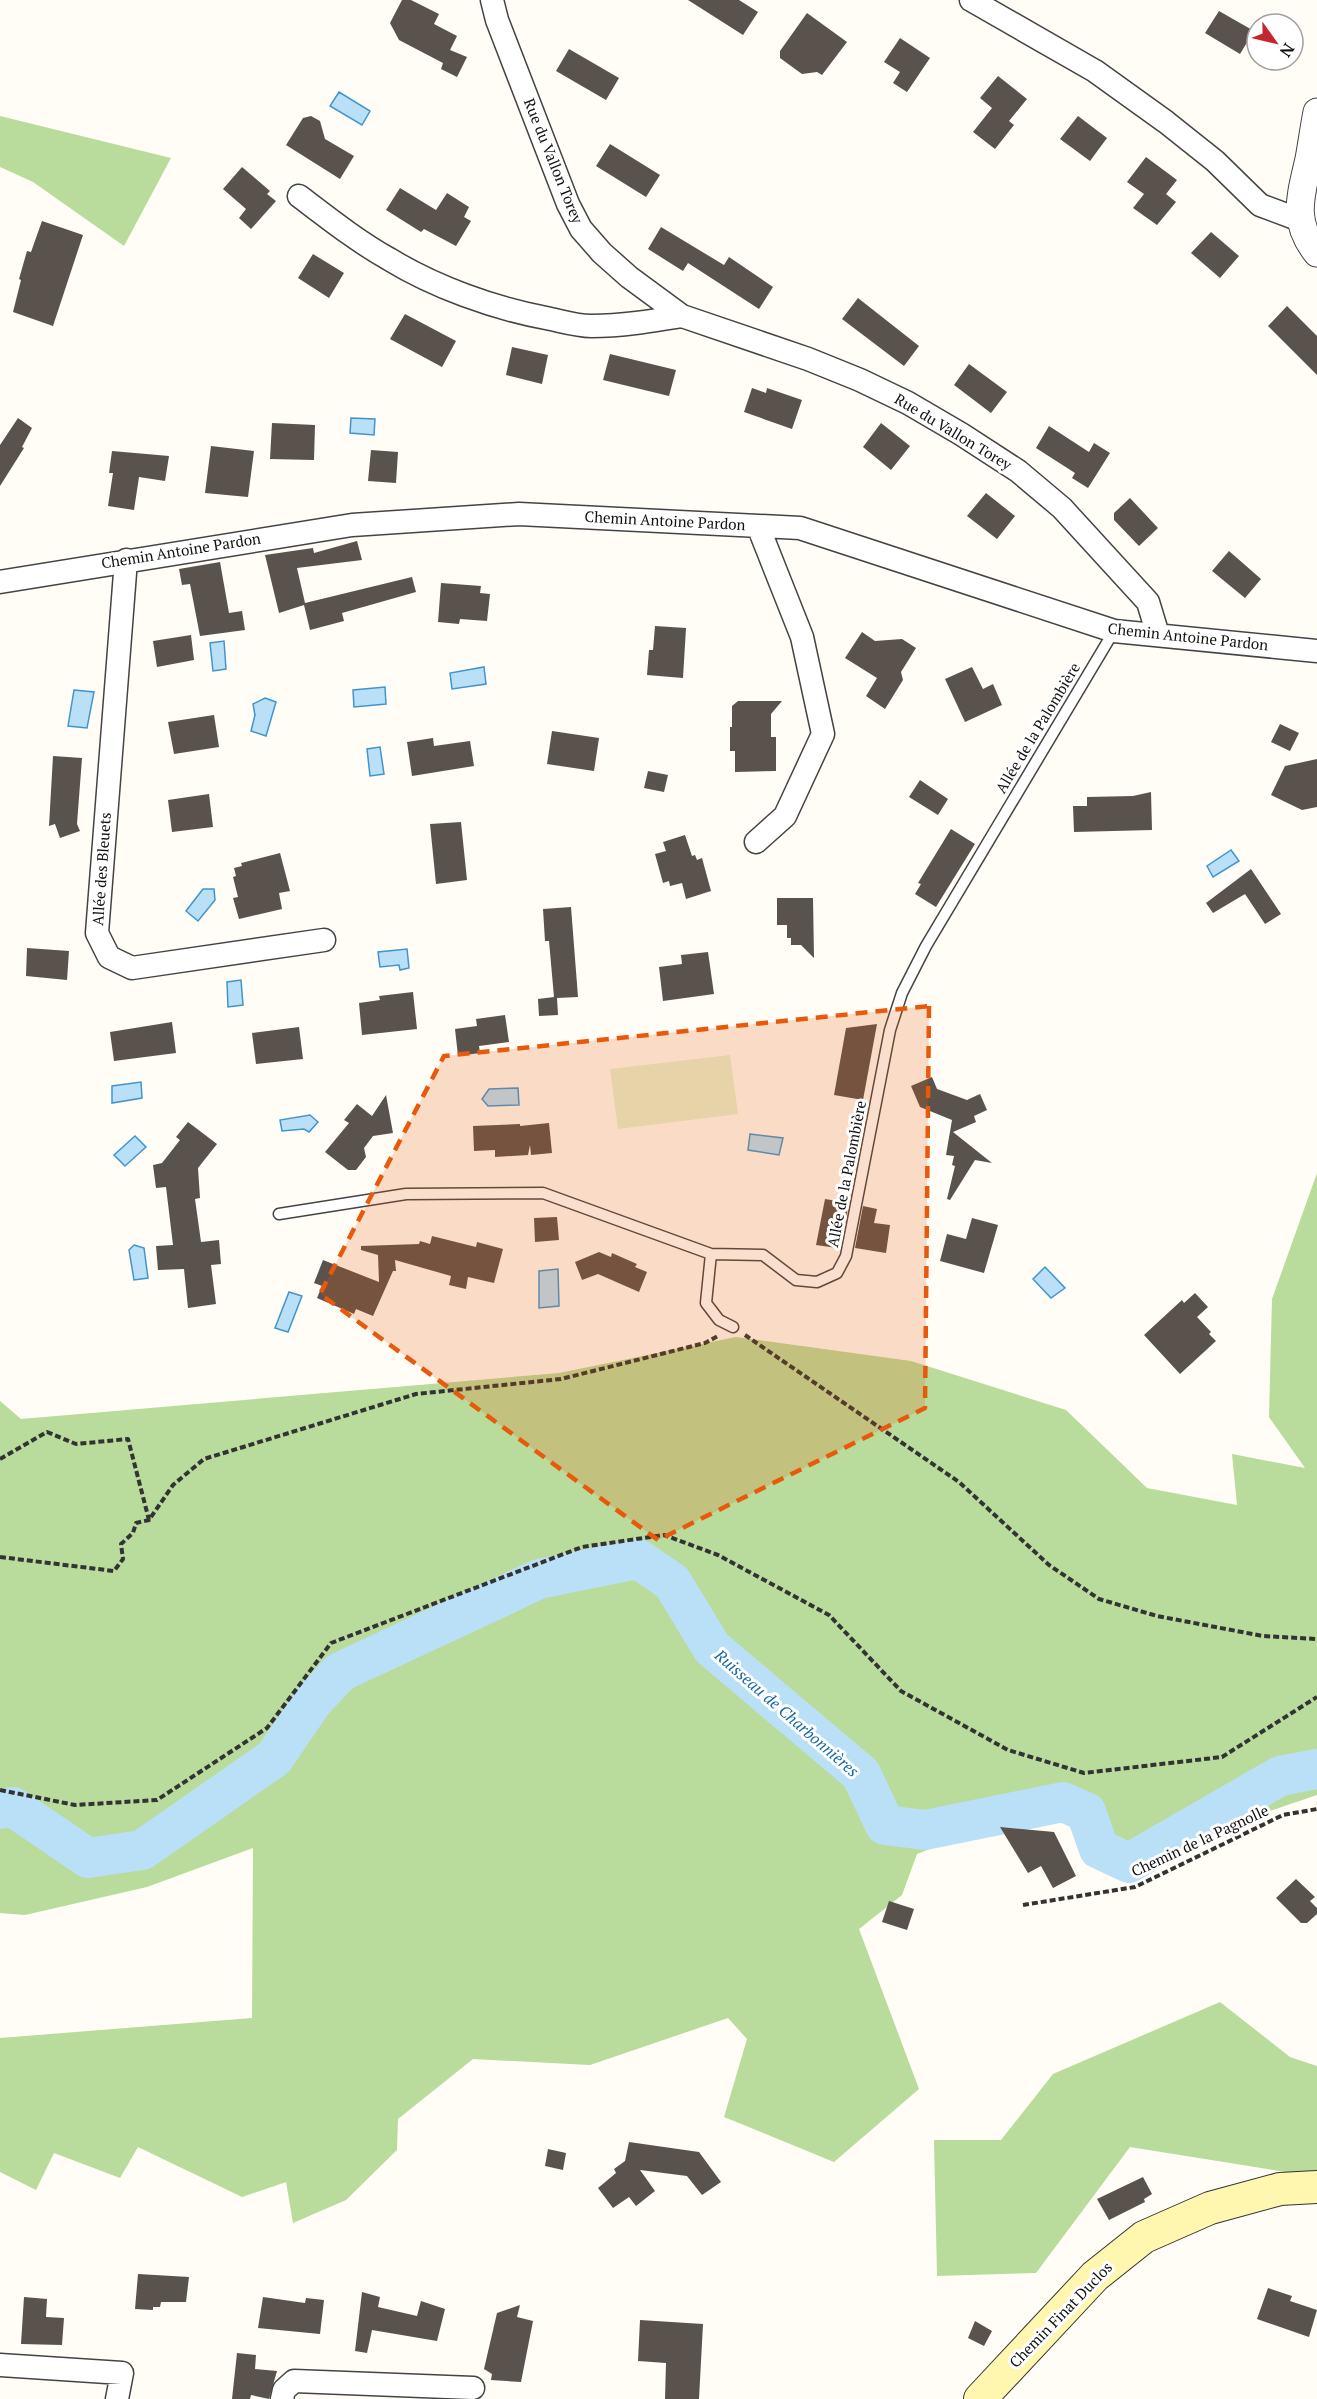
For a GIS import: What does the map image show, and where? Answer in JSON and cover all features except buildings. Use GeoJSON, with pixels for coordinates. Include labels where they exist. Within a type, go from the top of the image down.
{"type":"FeatureCollection","features":[{"type":"Feature","properties":{"kind":"main road","name":"Chemin Finat Duclos"},"geometry":{"type":"LineString","coordinates":[[980,2399],[1095,2276],[1144,2237],[1210,2208],[1280,2189],[1317,2187]]}},
{"type":"Feature","properties":{"kind":"street","name":"Rue du Vallon Torey"},"geometry":{"type":"LineString","coordinates":[[492,0],[497,20],[568,204],[581,229],[602,253],[629,278],[682,316],[808,358],[860,380],[917,408],[1018,471],[1062,508],[1148,602],[1158,635]]}},
{"type":"Feature","properties":{"kind":"street"},"geometry":{"type":"LineString","coordinates":[[971,0],[1095,71],[1207,154],[1260,205],[1300,220]]}},
{"type":"Feature","properties":{"kind":"street"},"geometry":{"type":"LineString","coordinates":[[1317,112],[1300,194],[1300,220],[1310,245],[1317,253]]}},
{"type":"Feature","properties":{"kind":"street","name":"Rue du Vallon Torey"},"geometry":{"type":"LineString","coordinates":[[299,196],[348,233],[390,260],[432,281],[484,301],[530,315],[589,326],[637,324],[682,316]]}},
{"type":"Feature","properties":{"kind":"street","name":"Chemin Antoine Pardon"},"geometry":{"type":"LineString","coordinates":[[0,582],[352,525],[519,514],[800,528],[1114,631],[1317,651]]}},
{"type":"Feature","properties":{"kind":"street"},"geometry":{"type":"LineString","coordinates":[[756,842],[785,816],[823,734],[802,637],[758,526]]}},
{"type":"Feature","properties":{"kind":"street","name":"Allée des Bleuets"},"geometry":{"type":"LineString","coordinates":[[126,560],[97,933],[109,957],[132,968],[324,940]]}},
{"type":"Feature","properties":{"kind":"street"},"geometry":{"type":"LineString","coordinates":[[0,2365],[122,2373],[117,2399]]}},
{"type":"Feature","properties":{"kind":"street"},"geometry":{"type":"LineString","coordinates":[[282,2399],[285,2390],[294,2381],[473,2388]]}},
{"type":"Feature","properties":{"kind":"lane","name":"Allée de la Palombière"},"geometry":{"type":"LineString","coordinates":[[279,1214],[406,1194],[543,1193],[711,1254],[763,1256],[796,1280],[817,1282],[837,1273],[846,1256],[890,1030],[902,993],[926,946],[1114,631]]}},
{"type":"Feature","properties":{"kind":"lane"},"geometry":{"type":"LineString","coordinates":[[711,1254],[706,1303],[719,1320],[733,1327]]}},
{"type":"Feature","properties":{"kind":"path"},"geometry":{"type":"LineString","coordinates":[[0,1557],[114,1571],[123,1559],[121,1544],[133,1533],[136,1524],[149,1521],[173,1485],[204,1459],[416,1394],[561,1379],[705,1344],[733,1327],[959,1482],[1049,1565],[1099,1599],[1168,1619],[1263,1636],[1317,1639]]}},
{"type":"Feature","properties":{"kind":"path"},"geometry":{"type":"LineString","coordinates":[[0,1459],[47,1432],[76,1444],[128,1439],[149,1521]]}},
{"type":"Feature","properties":{"kind":"path"},"geometry":{"type":"LineString","coordinates":[[0,1790],[75,1805],[157,1800],[267,1728],[331,1643],[582,1547],[664,1535],[718,1555],[829,1615],[901,1691],[1008,1750],[1084,1773],[1222,1757],[1317,1696]]}},
{"type":"Feature","properties":{"kind":"path","name":"Chemin de la Pagnolle"},"geometry":{"type":"LineString","coordinates":[[1023,1905],[1134,1887],[1283,1815],[1317,1809]]}},
{"type":"Feature","properties":{"kind":"highlighted area"},"geometry":{"type":"Polygon","coordinates":[[[929,1006],[925,1408],[658,1540],[320,1294],[444,1056],[929,1006]]]}},
{"type":"Feature","properties":{"kind":"green space"},"geometry":{"type":"Polygon","coordinates":[[[0,116],[171,158],[124,246],[33,182],[0,167],[0,116]]]}},
{"type":"Feature","properties":{"kind":"green space"},"geometry":{"type":"Polygon","coordinates":[[[730,1055],[738,1114],[618,1129],[610,1069],[730,1055]]]}},
{"type":"Feature","properties":{"kind":"green space"},"geometry":{"type":"Polygon","coordinates":[[[1317,1173],[1317,1795],[1184,1840],[1131,1862],[1089,1820],[1058,1800],[917,1854],[902,1895],[859,1929],[919,2089],[834,2162],[724,2117],[747,2039],[728,2018],[590,2065],[473,2059],[398,2119],[397,2150],[346,2200],[293,2223],[286,2182],[242,2197],[138,2147],[120,2178],[54,2153],[36,2190],[0,2172],[0,2038],[252,2018],[253,1848],[147,1887],[25,1915],[0,1913],[0,1401],[21,1419],[559,1373],[736,1337],[911,1361],[1066,1410],[1147,1488],[1237,1505],[1232,1454],[1305,1468],[1269,1417],[1272,1299],[1317,1173]]]}},
{"type":"Feature","properties":{"kind":"green space"},"geometry":{"type":"Polygon","coordinates":[[[1220,2002],[1290,2057],[1317,2066],[1317,2177],[1130,2147],[1036,2273],[937,2276],[934,2140],[1001,2140],[1053,2074],[1220,2002]]]}},
{"type":"Feature","properties":{"kind":"water"},"geometry":{"type":"Polygon","coordinates":[[[339,92],[370,111],[362,125],[330,106],[339,92]]]}},
{"type":"Feature","properties":{"kind":"water"},"geometry":{"type":"Polygon","coordinates":[[[351,418],[375,419],[374,435],[350,433],[351,418]]]}},
{"type":"Feature","properties":{"kind":"water"},"geometry":{"type":"Polygon","coordinates":[[[224,641],[226,669],[213,671],[210,643],[224,641]]]}},
{"type":"Feature","properties":{"kind":"water"},"geometry":{"type":"Polygon","coordinates":[[[484,667],[486,684],[452,689],[450,673],[484,667]]]}},
{"type":"Feature","properties":{"kind":"water"},"geometry":{"type":"Polygon","coordinates":[[[385,687],[386,704],[354,707],[353,690],[385,687]]]}},
{"type":"Feature","properties":{"kind":"water"},"geometry":{"type":"Polygon","coordinates":[[[74,690],[94,692],[87,728],[68,726],[74,690]]]}},
{"type":"Feature","properties":{"kind":"water"},"geometry":{"type":"Polygon","coordinates":[[[265,698],[276,702],[266,736],[251,731],[255,715],[253,704],[265,698]]]}},
{"type":"Feature","properties":{"kind":"water"},"geometry":{"type":"Polygon","coordinates":[[[380,747],[384,774],[370,776],[367,749],[380,747]]]}},
{"type":"Feature","properties":{"kind":"water"},"geometry":{"type":"Polygon","coordinates":[[[1231,850],[1239,861],[1213,877],[1207,866],[1231,850]]]}},
{"type":"Feature","properties":{"kind":"water"},"geometry":{"type":"Polygon","coordinates":[[[203,889],[214,889],[215,900],[198,921],[186,911],[203,889]]]}},
{"type":"Feature","properties":{"kind":"water"},"geometry":{"type":"Polygon","coordinates":[[[407,949],[409,968],[400,970],[399,965],[380,967],[378,952],[407,949]]]}},
{"type":"Feature","properties":{"kind":"water"},"geometry":{"type":"Polygon","coordinates":[[[241,980],[243,1005],[228,1007],[227,982],[241,980]]]}},
{"type":"Feature","properties":{"kind":"water"},"geometry":{"type":"Polygon","coordinates":[[[141,1082],[142,1098],[112,1103],[112,1086],[141,1082]]]}},
{"type":"Feature","properties":{"kind":"water"},"geometry":{"type":"Polygon","coordinates":[[[518,1088],[519,1105],[488,1106],[482,1099],[489,1089],[518,1088]]]}},
{"type":"Feature","properties":{"kind":"water"},"geometry":{"type":"Polygon","coordinates":[[[310,1115],[318,1122],[309,1132],[304,1129],[282,1131],[280,1120],[310,1115]]]}},
{"type":"Feature","properties":{"kind":"water"},"geometry":{"type":"Polygon","coordinates":[[[750,1134],[783,1138],[779,1155],[748,1150],[750,1134]]]}},
{"type":"Feature","properties":{"kind":"water"},"geometry":{"type":"Polygon","coordinates":[[[135,1136],[146,1147],[125,1166],[114,1155],[135,1136]]]}},
{"type":"Feature","properties":{"kind":"water"},"geometry":{"type":"Polygon","coordinates":[[[134,1245],[144,1248],[148,1278],[134,1280],[129,1250],[134,1245]]]}},
{"type":"Feature","properties":{"kind":"water"},"geometry":{"type":"Polygon","coordinates":[[[1045,1267],[1065,1288],[1051,1298],[1033,1279],[1045,1267]]]}},
{"type":"Feature","properties":{"kind":"water"},"geometry":{"type":"Polygon","coordinates":[[[558,1269],[559,1306],[539,1308],[539,1271],[558,1269]]]}},
{"type":"Feature","properties":{"kind":"water"},"geometry":{"type":"Polygon","coordinates":[[[289,1292],[302,1296],[288,1332],[275,1328],[289,1292]]]}},
{"type":"Feature","properties":{"kind":"waterway","name":"Ruisseau de Charbonnières"},"geometry":{"type":"LineString","coordinates":[[0,1809],[13,1807],[88,1858],[142,1850],[274,1758],[313,1701],[340,1672],[539,1579],[638,1559],[672,1582],[712,1648],[861,1774],[885,1825],[925,1830],[1063,1802],[1086,1812],[1099,1849],[1129,1863],[1280,1776],[1317,1769]]}}]}
